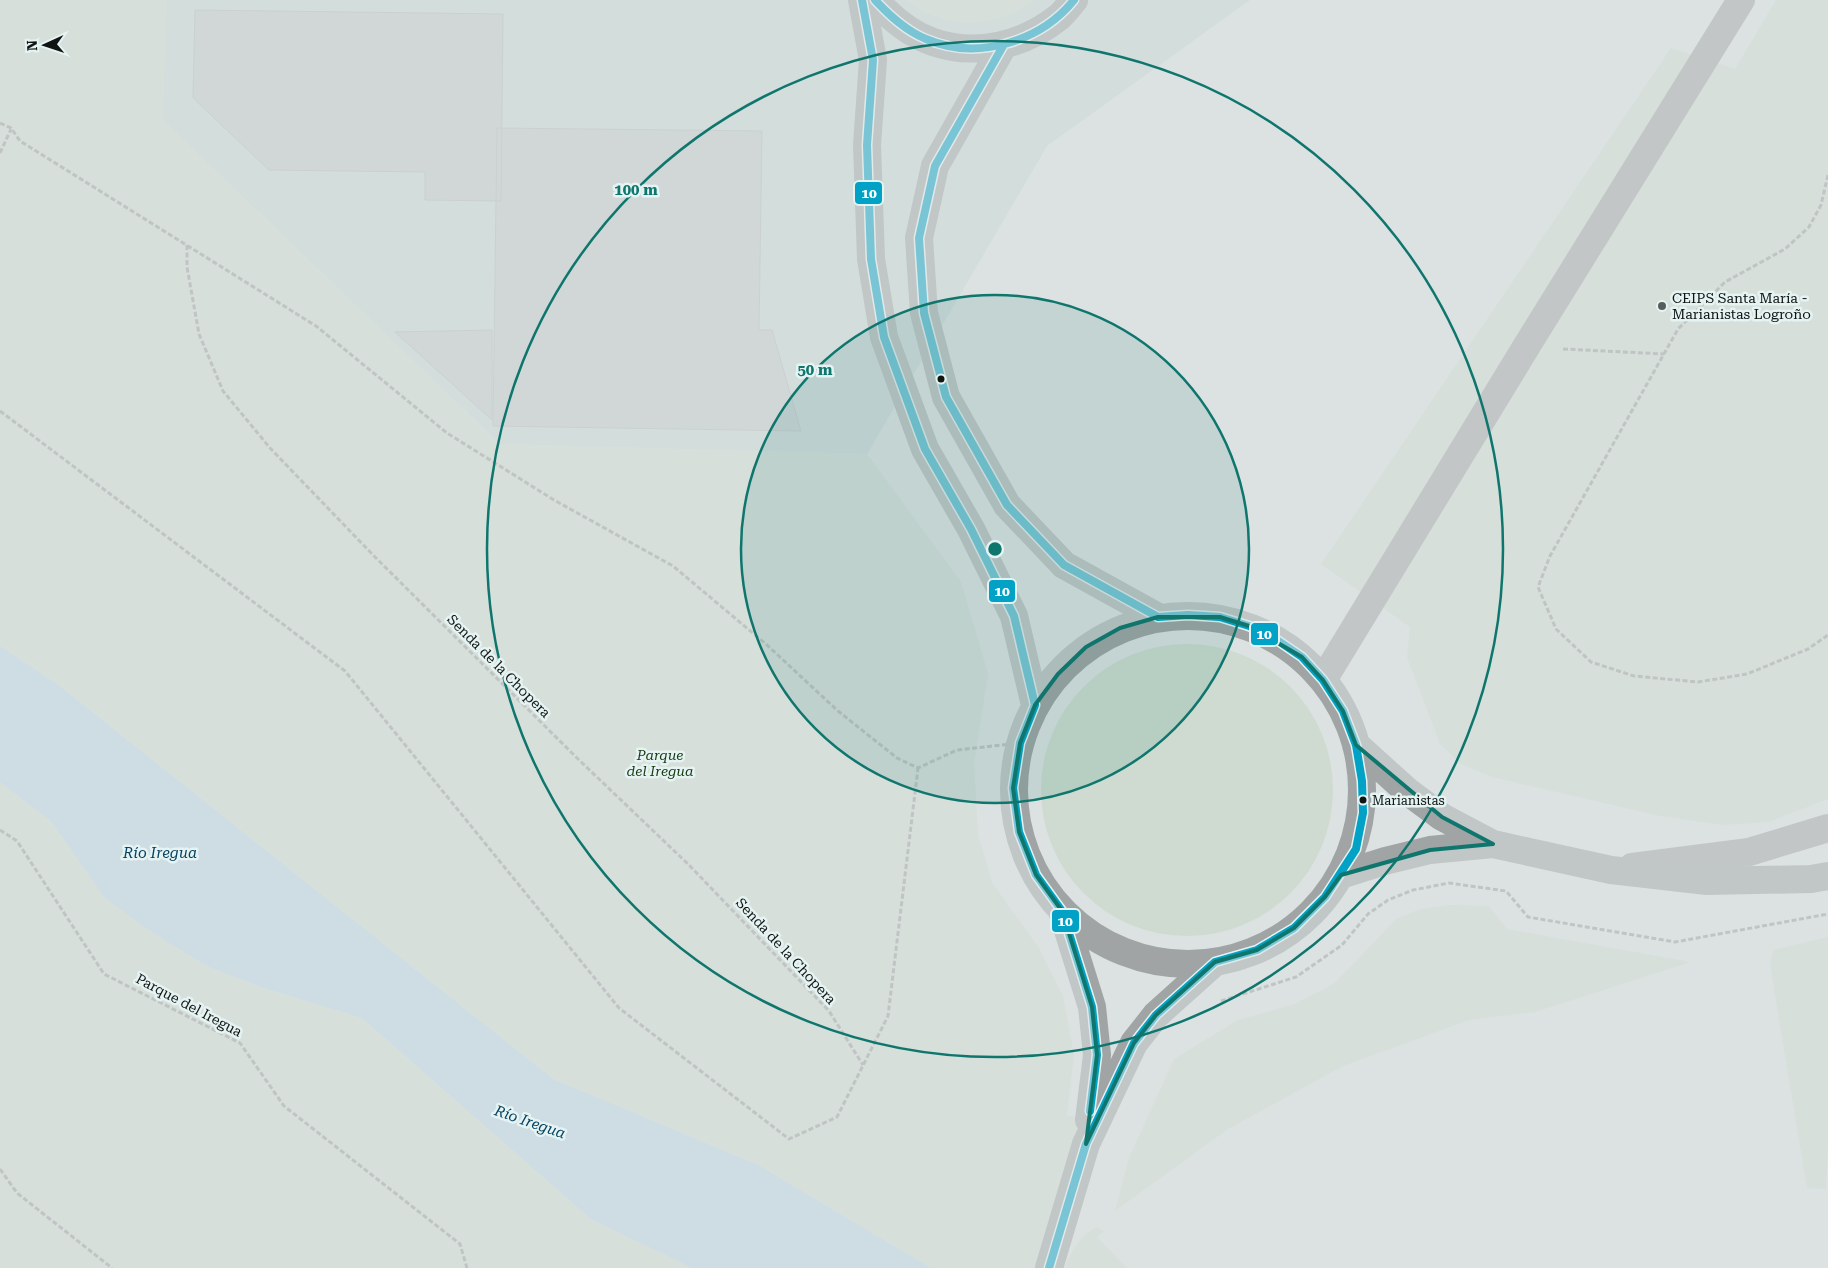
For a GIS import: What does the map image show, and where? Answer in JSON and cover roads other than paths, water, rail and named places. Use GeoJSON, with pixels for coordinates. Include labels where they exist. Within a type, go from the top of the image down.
{"type":"FeatureCollection","features":[{"type":"Feature","properties":{"kind":"main road"},"geometry":{"type":"LineString","coordinates":[[862,0],[873,60],[867,145],[871,259],[884,337],[925,449],[971,529],[1014,616],[1035,705]]}},
{"type":"Feature","properties":{"kind":"main road"},"geometry":{"type":"LineString","coordinates":[[875,0],[901,25],[933,42],[968,49],[1003,46],[1034,34],[1060,16],[1074,0]]}},
{"type":"Feature","properties":{"kind":"main road"},"geometry":{"type":"LineString","coordinates":[[1003,46],[935,166],[919,238],[924,313],[946,397],[1007,505],[1064,565],[1158,617]]}},
{"type":"Feature","properties":{"kind":"main road"},"geometry":{"type":"LineString","coordinates":[[1188,614],[1220,618],[1250,626],[1290,648],[1324,680],[1343,711],[1356,745],[1362,781],[1363,813],[1356,849],[1325,898],[1294,928],[1257,950],[1215,962],[1174,964],[1132,955],[1095,937],[1062,911],[1036,875],[1019,832],[1014,788],[1020,743],[1035,705],[1058,674],[1086,648],[1120,628],[1158,617],[1188,614]]}},
{"type":"Feature","properties":{"kind":"main road"},"geometry":{"type":"LineString","coordinates":[[1356,745],[1407,791],[1435,812],[1493,844],[1611,870],[1707,881],[1811,879],[1828,876]]}},
{"type":"Feature","properties":{"kind":"main road"},"geometry":{"type":"LineString","coordinates":[[1341,874],[1430,850],[1493,844]]}},
{"type":"Feature","properties":{"kind":"main road"},"geometry":{"type":"LineString","coordinates":[[1062,911],[1092,1007],[1093,1016],[1097,1055],[1086,1144]]}},
{"type":"Feature","properties":{"kind":"main road"},"geometry":{"type":"LineString","coordinates":[[1052,1257],[1086,1144],[1134,1043],[1156,1016],[1215,962]]}},
{"type":"Feature","properties":{"kind":"street"},"geometry":{"type":"LineString","coordinates":[[1324,680],[1526,347],[1741,0]]}},
{"type":"Feature","properties":{"kind":"street"},"geometry":{"type":"LineString","coordinates":[[1611,870],[1748,852],[1828,828]]}},
{"type":"Feature","properties":{"kind":"water","name":"Río Iregua"},"geometry":{"type":"Polygon","coordinates":[[[0,646],[57,684],[553,1079],[758,1165],[931,1268],[692,1268],[591,1219],[362,1018],[264,988],[209,967],[140,924],[104,897],[51,821],[0,782],[0,646]]]}},
{"type":"Feature","properties":{"kind":"place","name":"CEIPS Santa María - Marianistas Logroño"},"geometry":{"type":"Point","coordinates":[1662,306]}},
{"type":"Feature","properties":{"kind":"place","name":"Marianistas"},"geometry":{"type":"Point","coordinates":[1363,800]}},
{"type":"Feature","properties":{"kind":"park label","name":"Parque del Iregua"},"geometry":{"type":"Point","coordinates":[660,764]}}]}
